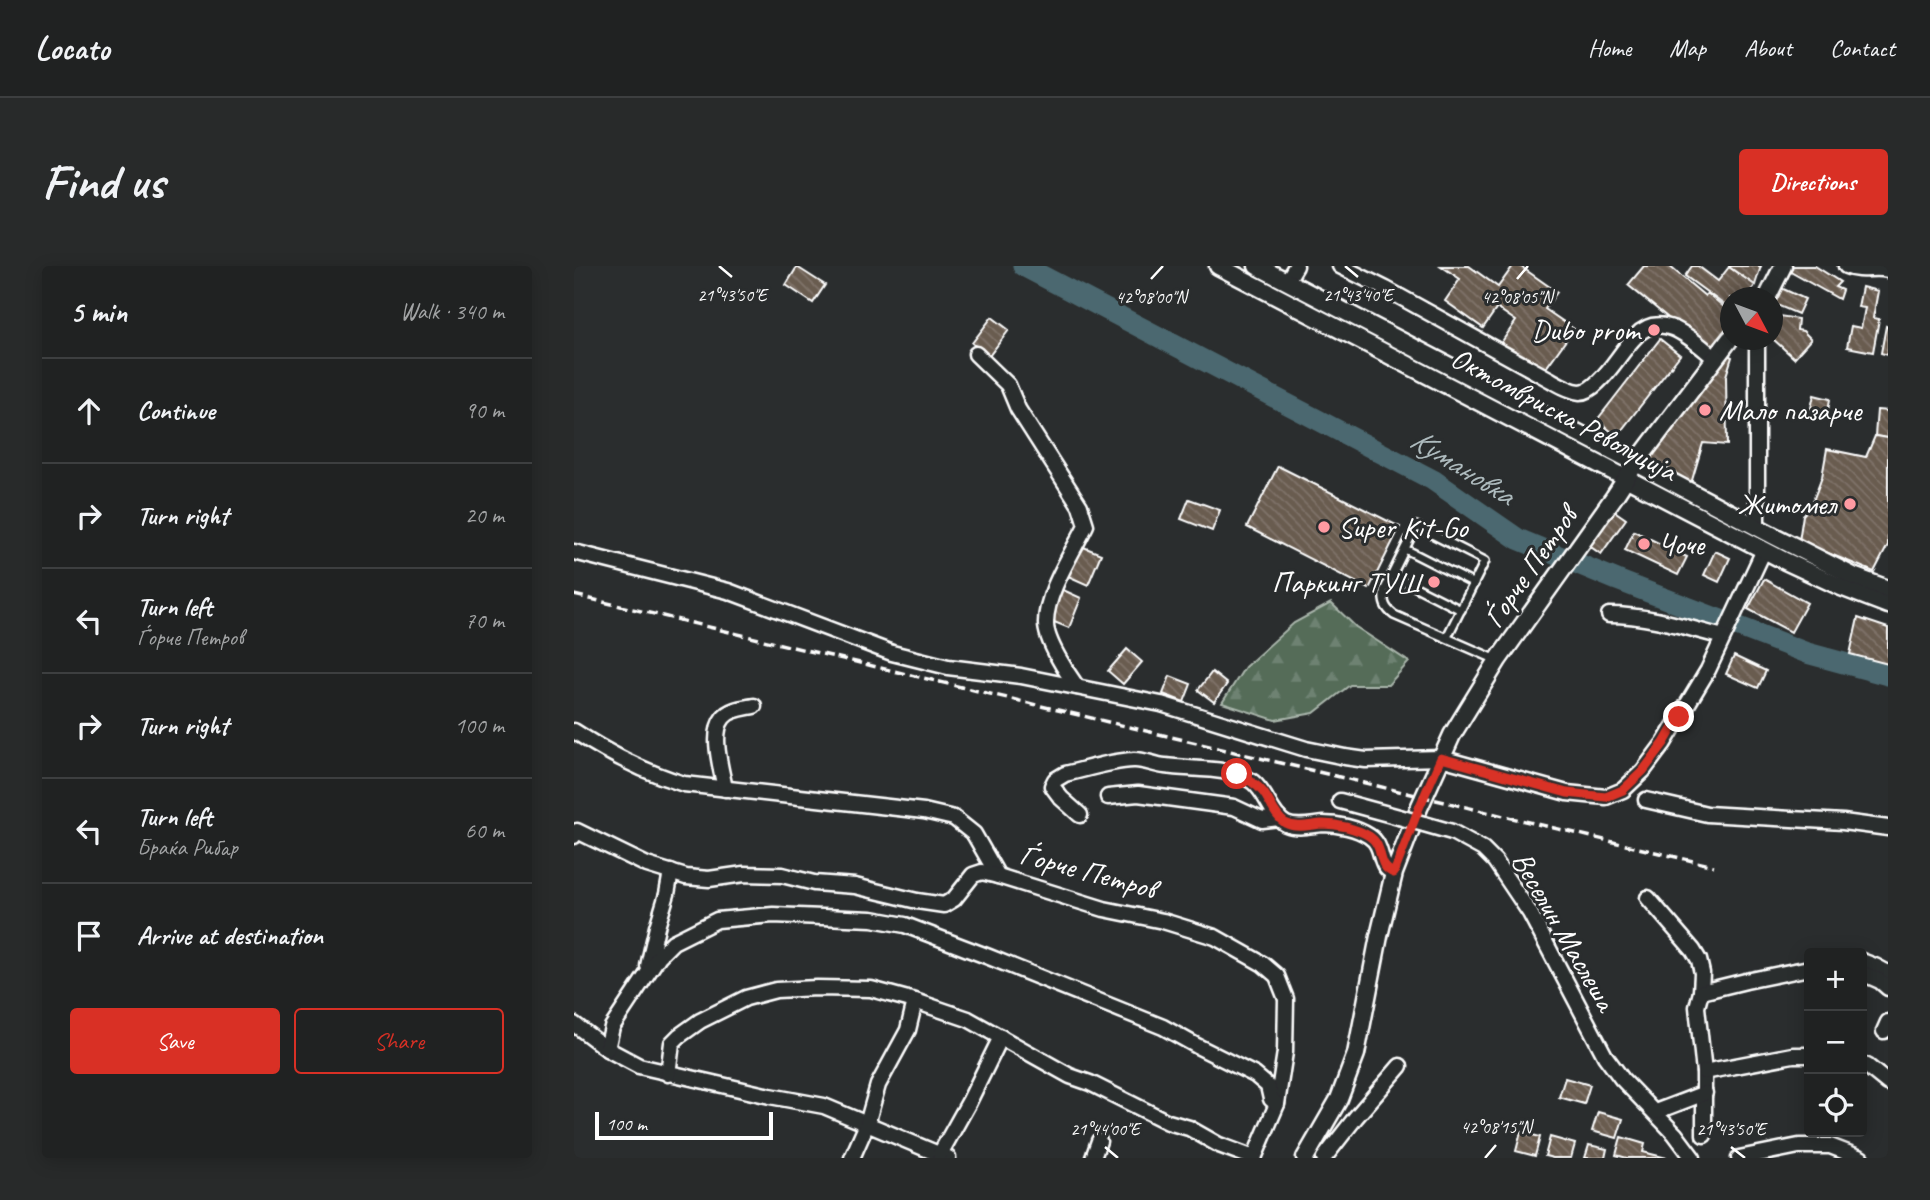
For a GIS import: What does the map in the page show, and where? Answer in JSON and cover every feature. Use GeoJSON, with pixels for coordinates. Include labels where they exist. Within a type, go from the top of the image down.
{"type":"FeatureCollection","features":[{"type":"Feature","properties":{"kind":"street","name":"Октомвриска Револуција"},"geometry":{"type":"LineString","coordinates":[[1218,266],[1814,575],[1888,605]]}},
{"type":"Feature","properties":{"kind":"street","name":"Октомвриска Револуција"},"geometry":{"type":"LineString","coordinates":[[1257,266],[1757,527],[1853,576],[1888,589]]}},
{"type":"Feature","properties":{"kind":"street"},"geometry":{"type":"LineString","coordinates":[[1287,281],[1296,266]]}},
{"type":"Feature","properties":{"kind":"street"},"geometry":{"type":"LineString","coordinates":[[1340,266],[1573,391],[1587,391],[1595,386],[1635,336],[1647,328],[1674,327],[1715,358]]}},
{"type":"Feature","properties":{"kind":"street"},"geometry":{"type":"LineString","coordinates":[[1772,287],[1783,266]]}},
{"type":"Feature","properties":{"kind":"street"},"geometry":{"type":"LineString","coordinates":[[1846,266],[1858,270],[1888,270]]}},
{"type":"Feature","properties":{"kind":"street","name":"Ѓорче Петров"},"geometry":{"type":"LineString","coordinates":[[1305,1158],[1339,1099],[1356,1054],[1394,873],[1419,808],[1452,735],[1497,660],[1636,463],[1722,350]]}},
{"type":"Feature","properties":{"kind":"street"},"geometry":{"type":"LineString","coordinates":[[1757,350],[1757,527]]}},
{"type":"Feature","properties":{"kind":"street"},"geometry":{"type":"LineString","coordinates":[[976,354],[1008,385],[1018,409],[1071,490],[1083,515],[1086,525],[1050,596],[1045,626],[1062,664],[1077,687]]}},
{"type":"Feature","properties":{"kind":"street"},"geometry":{"type":"LineString","coordinates":[[574,552],[728,591],[892,653],[948,667],[1021,676],[1161,704],[1306,748],[1345,757],[1366,760],[1441,758],[1567,793],[1606,797],[1623,790],[1643,771],[1664,743],[1709,670],[1765,550]]}},
{"type":"Feature","properties":{"kind":"street"},"geometry":{"type":"LineString","coordinates":[[1609,615],[1668,622],[1723,637]]}},
{"type":"Feature","properties":{"kind":"street"},"geometry":{"type":"LineString","coordinates":[[725,789],[716,734],[722,718],[730,712],[754,706]]}},
{"type":"Feature","properties":{"kind":"street","name":"Ѓорче Петров"},"geometry":{"type":"LineString","coordinates":[[574,731],[604,751],[656,775],[684,784],[924,811],[954,818],[974,834],[998,876],[1104,909],[1163,921],[1215,937],[1263,964],[1277,976],[1286,999],[1285,1052],[1276,1104],[1254,1158],[1219,1145],[1189,1128],[1168,1122],[1090,1083],[1070,1076],[968,1019],[871,989],[776,990],[746,998],[700,1021],[679,1036],[672,1043],[668,1074]]}},
{"type":"Feature","properties":{"kind":"street"},"geometry":{"type":"LineString","coordinates":[[1080,815],[1052,786],[1055,780],[1065,774],[1135,760],[1163,766],[1237,774],[1252,781],[1263,792],[1279,818],[1287,824],[1298,827],[1326,824],[1357,830],[1372,838],[1381,851],[1382,864],[1386,870],[1394,873]]}},
{"type":"Feature","properties":{"kind":"street"},"geometry":{"type":"LineString","coordinates":[[1108,797],[1138,794],[1234,807],[1262,820],[1279,818]]}},
{"type":"Feature","properties":{"kind":"street"},"geometry":{"type":"LineString","coordinates":[[1646,800],[1707,814],[1843,822],[1888,828]]}},
{"type":"Feature","properties":{"kind":"street","name":"Веселин Маслеша"},"geometry":{"type":"LineString","coordinates":[[1340,801],[1452,832],[1483,849],[1496,861],[1530,913],[1605,1056],[1622,1079],[1655,1112],[1693,1158]]}},
{"type":"Feature","properties":{"kind":"street"},"geometry":{"type":"LineString","coordinates":[[574,836],[577,831],[647,864],[686,877],[782,875],[944,905],[954,900],[973,875],[982,872],[998,876]]}},
{"type":"Feature","properties":{"kind":"street"},"geometry":{"type":"LineString","coordinates":[[644,979],[671,872]]}},
{"type":"Feature","properties":{"kind":"street"},"geometry":{"type":"LineString","coordinates":[[892,923],[903,898]]}},
{"type":"Feature","properties":{"kind":"street"},"geometry":{"type":"LineString","coordinates":[[1648,898],[1699,960],[1702,974],[1697,1007],[1704,1072],[1704,1135]]}},
{"type":"Feature","properties":{"kind":"street"},"geometry":{"type":"LineString","coordinates":[[607,1049],[612,1027],[659,956],[673,942],[717,920],[773,915],[872,919],[905,925],[967,948],[1163,1027],[1255,1075],[1268,1086],[1271,1099],[1276,1104]]}},
{"type":"Feature","properties":{"kind":"street"},"geometry":{"type":"LineString","coordinates":[[1867,963],[1888,974]]}},
{"type":"Feature","properties":{"kind":"street"},"geometry":{"type":"LineString","coordinates":[[1701,992],[1804,969]]}},
{"type":"Feature","properties":{"kind":"street"},"geometry":{"type":"LineString","coordinates":[[1867,975],[1888,988]]}},
{"type":"Feature","properties":{"kind":"street"},"geometry":{"type":"LineString","coordinates":[[852,1158],[867,1124],[878,1085],[908,1030],[915,1001]]}},
{"type":"Feature","properties":{"kind":"street"},"geometry":{"type":"LineString","coordinates":[[574,1024],[607,1049],[639,1066],[824,1106],[944,1156],[1001,1037]]}},
{"type":"Feature","properties":{"kind":"street"},"geometry":{"type":"LineString","coordinates":[[1704,1072],[1804,1055]]}},
{"type":"Feature","properties":{"kind":"street"},"geometry":{"type":"LineString","coordinates":[[1324,1158],[1400,1066]]}},
{"type":"Feature","properties":{"kind":"street"},"geometry":{"type":"LineString","coordinates":[[1867,1066],[1888,1083]]}},
{"type":"Feature","properties":{"kind":"street"},"geometry":{"type":"LineString","coordinates":[[1655,1112],[1704,1093]]}},
{"type":"Feature","properties":{"kind":"street"},"geometry":{"type":"LineString","coordinates":[[1093,1158],[1099,1141]]}},
{"type":"Feature","properties":{"kind":"street"},"geometry":{"type":"LineString","coordinates":[[1739,1158],[1800,1146],[1830,1146],[1861,1158]]}},
{"type":"Feature","properties":{"kind":"lane"},"geometry":{"type":"LineString","coordinates":[[1447,637],[1485,561],[1416,526],[1384,591],[1383,600],[1387,609],[1394,615],[1497,660]]}},
{"type":"Feature","properties":{"kind":"lane"},"geometry":{"type":"LineString","coordinates":[[1405,549],[1474,584]]}},
{"type":"Feature","properties":{"kind":"lane"},"geometry":{"type":"LineString","coordinates":[[1392,575],[1461,610]]}},
{"type":"Feature","properties":{"kind":"green space"},"geometry":{"type":"Polygon","coordinates":[[[1331,603],[1356,627],[1409,662],[1388,685],[1350,685],[1314,713],[1275,720],[1222,703],[1245,667],[1294,623],[1331,603]]]}},
{"type":"Feature","properties":{"kind":"building"},"geometry":{"type":"Polygon","coordinates":[[[1441,266],[1469,266],[1498,287],[1513,266],[1520,266],[1557,292],[1545,309],[1574,329],[1543,372],[1501,343],[1516,321],[1497,308],[1483,328],[1445,301],[1460,279],[1441,266]]]}},
{"type":"Feature","properties":{"kind":"building"},"geometry":{"type":"Polygon","coordinates":[[[1644,266],[1669,266],[1705,296],[1707,293],[1720,304],[1720,336],[1712,346],[1692,331],[1689,335],[1628,285],[1644,266]]]}},
{"type":"Feature","properties":{"kind":"building"},"geometry":{"type":"Polygon","coordinates":[[[1692,266],[1698,266],[1718,281],[1729,267],[1755,285],[1720,287],[1720,302],[1685,276],[1692,266]]]}},
{"type":"Feature","properties":{"kind":"building"},"geometry":{"type":"Polygon","coordinates":[[[1761,266],[1755,285],[1729,267],[1761,266]]]}},
{"type":"Feature","properties":{"kind":"building"},"geometry":{"type":"Polygon","coordinates":[[[1790,266],[1815,266],[1840,282],[1835,287],[1842,290],[1839,299],[1787,270],[1790,266]]]}},
{"type":"Feature","properties":{"kind":"building"},"geometry":{"type":"Polygon","coordinates":[[[797,267],[825,285],[813,303],[786,285],[797,267]]]}},
{"type":"Feature","properties":{"kind":"building"},"geometry":{"type":"Polygon","coordinates":[[[1862,287],[1878,291],[1873,318],[1879,319],[1873,352],[1847,347],[1851,326],[1861,328],[1865,308],[1858,307],[1862,287]]]}},
{"type":"Feature","properties":{"kind":"building"},"geometry":{"type":"Polygon","coordinates":[[[1783,289],[1805,299],[1798,314],[1783,308],[1783,289]]]}},
{"type":"Feature","properties":{"kind":"building"},"geometry":{"type":"Polygon","coordinates":[[[992,317],[1009,330],[989,356],[972,343],[992,317]]]}},
{"type":"Feature","properties":{"kind":"building"},"geometry":{"type":"Polygon","coordinates":[[[1783,317],[1798,319],[1797,330],[1803,331],[1811,339],[1794,358],[1783,348],[1783,317]]]}},
{"type":"Feature","properties":{"kind":"building"},"geometry":{"type":"Polygon","coordinates":[[[1886,326],[1888,327],[1888,355],[1881,353],[1886,326]]]}},
{"type":"Feature","properties":{"kind":"building"},"geometry":{"type":"Polygon","coordinates":[[[1660,339],[1680,355],[1617,436],[1597,420],[1660,339]]]}},
{"type":"Feature","properties":{"kind":"building","name":"Мало пазарче"},"geometry":{"type":"Polygon","coordinates":[[[1726,354],[1732,357],[1726,376],[1727,445],[1703,443],[1690,487],[1642,462],[1726,354]]]}},
{"type":"Feature","properties":{"kind":"building"},"geometry":{"type":"Polygon","coordinates":[[[1814,395],[1830,399],[1827,416],[1810,412],[1814,395]]]}},
{"type":"Feature","properties":{"kind":"building"},"geometry":{"type":"Polygon","coordinates":[[[1877,410],[1888,411],[1888,438],[1875,436],[1877,410]]]}},
{"type":"Feature","properties":{"kind":"building","name":"Житомел"},"geometry":{"type":"Polygon","coordinates":[[[1875,436],[1888,438],[1888,545],[1874,572],[1799,541],[1803,515],[1811,506],[1822,477],[1827,449],[1866,457],[1875,436]]]}},
{"type":"Feature","properties":{"kind":"building","name":"Super Kit-Go"},"geometry":{"type":"Polygon","coordinates":[[[1278,466],[1400,527],[1369,589],[1247,527],[1278,466]]]}},
{"type":"Feature","properties":{"kind":"building"},"geometry":{"type":"Polygon","coordinates":[[[1189,499],[1220,510],[1212,531],[1181,519],[1189,499]]]}},
{"type":"Feature","properties":{"kind":"building"},"geometry":{"type":"Polygon","coordinates":[[[1613,510],[1626,519],[1601,554],[1588,545],[1613,510]]]}},
{"type":"Feature","properties":{"kind":"building"},"geometry":{"type":"Polygon","coordinates":[[[1634,531],[1687,557],[1678,575],[1625,550],[1634,531]]]}},
{"type":"Feature","properties":{"kind":"building"},"geometry":{"type":"Polygon","coordinates":[[[1081,546],[1101,554],[1088,585],[1068,576],[1081,546]]]}},
{"type":"Feature","properties":{"kind":"building"},"geometry":{"type":"Polygon","coordinates":[[[1715,551],[1730,558],[1719,582],[1704,575],[1715,551]]]}},
{"type":"Feature","properties":{"kind":"building"},"geometry":{"type":"Polygon","coordinates":[[[1764,579],[1807,603],[1791,632],[1748,609],[1764,579]]]}},
{"type":"Feature","properties":{"kind":"building"},"geometry":{"type":"Polygon","coordinates":[[[1061,589],[1081,598],[1069,628],[1049,620],[1061,589]]]}},
{"type":"Feature","properties":{"kind":"building"},"geometry":{"type":"Polygon","coordinates":[[[1858,618],[1888,628],[1888,664],[1850,654],[1858,618]]]}},
{"type":"Feature","properties":{"kind":"building"},"geometry":{"type":"Polygon","coordinates":[[[1127,649],[1142,662],[1123,684],[1108,671],[1127,649]]]}},
{"type":"Feature","properties":{"kind":"building"},"geometry":{"type":"Polygon","coordinates":[[[1734,656],[1766,671],[1758,688],[1726,674],[1734,656]]]}},
{"type":"Feature","properties":{"kind":"building"},"geometry":{"type":"Polygon","coordinates":[[[1212,672],[1227,684],[1214,702],[1198,690],[1212,672]]]}},
{"type":"Feature","properties":{"kind":"building"},"geometry":{"type":"Polygon","coordinates":[[[1170,676],[1191,684],[1184,702],[1163,694],[1170,676]]]}},
{"type":"Feature","properties":{"kind":"building"},"geometry":{"type":"Polygon","coordinates":[[[1565,1078],[1590,1085],[1584,1104],[1559,1097],[1565,1078]]]}},
{"type":"Feature","properties":{"kind":"building"},"geometry":{"type":"Polygon","coordinates":[[[1598,1112],[1623,1119],[1617,1138],[1592,1131],[1598,1112]]]}},
{"type":"Feature","properties":{"kind":"building"},"geometry":{"type":"Polygon","coordinates":[[[1521,1132],[1540,1137],[1535,1156],[1516,1151],[1521,1132]]]}},
{"type":"Feature","properties":{"kind":"building"},"geometry":{"type":"Polygon","coordinates":[[[1550,1137],[1575,1144],[1571,1158],[1545,1156],[1550,1137]]]}},
{"type":"Feature","properties":{"kind":"building"},"geometry":{"type":"Polygon","coordinates":[[[1621,1137],[1645,1144],[1643,1152],[1667,1158],[1627,1158],[1616,1155],[1621,1137]]]}},
{"type":"Feature","properties":{"kind":"building"},"geometry":{"type":"Polygon","coordinates":[[[1589,1145],[1607,1149],[1605,1158],[1585,1158],[1589,1145]]]}},
{"type":"Feature","properties":{"kind":"waterway","name":"Кумановка"},"geometry":{"type":"LineString","coordinates":[[1023,266],[1433,480],[1518,539],[1807,653],[1888,675]]}},
{"type":"Feature","properties":{"kind":"railway"},"geometry":{"type":"LineString","coordinates":[[574,595],[1714,866]]}},
{"type":"Feature","properties":{"kind":"place","name":"Dubo prom"},"geometry":{"type":"Point","coordinates":[1654,330]}},
{"type":"Feature","properties":{"kind":"place","name":"Мало пазарче"},"geometry":{"type":"Point","coordinates":[1705,410]}},
{"type":"Feature","properties":{"kind":"place","name":"Житомел"},"geometry":{"type":"Point","coordinates":[1850,504]}},
{"type":"Feature","properties":{"kind":"place","name":"Super Kit-Go"},"geometry":{"type":"Point","coordinates":[1324,527]}},
{"type":"Feature","properties":{"kind":"place","name":"Чоче"},"geometry":{"type":"Point","coordinates":[1644,544]}},
{"type":"Feature","properties":{"kind":"place","name":"Паркинг ТУШ"},"geometry":{"type":"Point","coordinates":[1434,582]}},
{"type":"Feature","properties":{"kind":"route"},"geometry":{"type":"LineString","coordinates":[[1237,774],[1252,781],[1263,792],[1279,818],[1287,824],[1298,827],[1326,824],[1357,830],[1372,838],[1381,851],[1382,864],[1386,870],[1394,873],[1441,758],[1567,793],[1606,797],[1623,790],[1643,771],[1679,717]]}}]}
